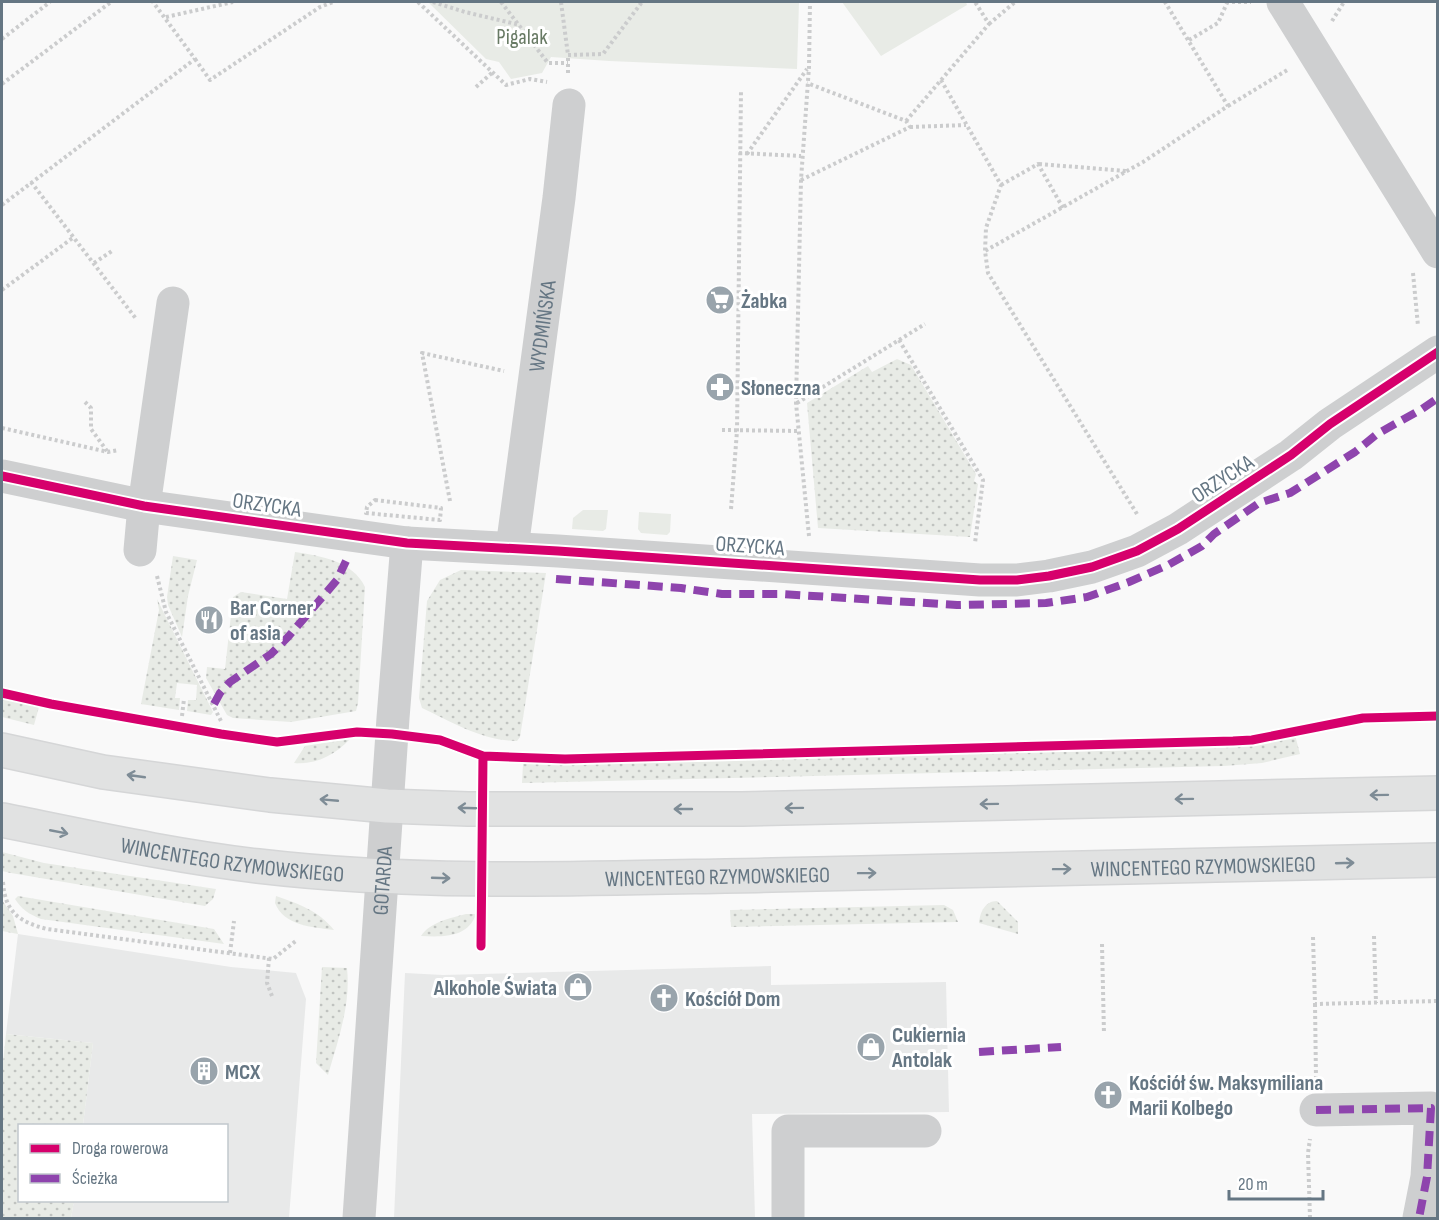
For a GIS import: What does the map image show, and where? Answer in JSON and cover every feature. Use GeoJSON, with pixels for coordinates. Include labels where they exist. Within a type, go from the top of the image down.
{"type":"FeatureCollection","features":[{"type":"Feature","properties":{"kind":"main road"},"geometry":{"type":"LineString","coordinates":[[2,750],[103,772],[270,795],[387,806],[508,810],[742,809],[1437,793]]}},
{"type":"Feature","properties":{"kind":"main road","name":"WINCENTEGO RZYMOWSKIEGO"},"geometry":{"type":"LineString","coordinates":[[2,820],[260,866],[382,876],[520,880],[1437,860]]}},
{"type":"Feature","properties":{"kind":"street"},"geometry":{"type":"LineString","coordinates":[[1283,2],[1437,252]]}},
{"type":"Feature","properties":{"kind":"street","name":"WYDMIŃSKA"},"geometry":{"type":"LineString","coordinates":[[512,548],[559,198],[558,93]]}},
{"type":"Feature","properties":{"kind":"street"},"geometry":{"type":"LineString","coordinates":[[142,530],[173,303]]}},
{"type":"Feature","properties":{"kind":"street","name":"ORZYCKA"},"geometry":{"type":"LineString","coordinates":[[2,476],[142,530],[512,548],[980,580],[1017,579],[1049,576],[1103,563],[1137,551],[1178,529],[1292,456],[1330,424],[1437,352]]}},
{"type":"Feature","properties":{"kind":"street","name":"GOTARDA"},"geometry":{"type":"LineString","coordinates":[[359,1218],[407,543]]}},
{"type":"Feature","properties":{"kind":"street"},"geometry":{"type":"LineString","coordinates":[[1316,1110],[1431,1108],[1427,1178],[1419,1218]]}},
{"type":"Feature","properties":{"kind":"street"},"geometry":{"type":"LineString","coordinates":[[788,1218],[788,1131],[925,1131]]}},
{"type":"Feature","properties":{"kind":"path"},"geometry":{"type":"LineString","coordinates":[[2,39],[50,2]]}},
{"type":"Feature","properties":{"kind":"path"},"geometry":{"type":"LineString","coordinates":[[2,84],[111,2]]}},
{"type":"Feature","properties":{"kind":"path"},"geometry":{"type":"LineString","coordinates":[[153,2],[210,80],[320,7],[333,2]]}},
{"type":"Feature","properties":{"kind":"path"},"geometry":{"type":"LineString","coordinates":[[166,17],[233,2]]}},
{"type":"Feature","properties":{"kind":"path"},"geometry":{"type":"LineString","coordinates":[[418,2],[506,85],[530,79],[558,93],[568,63],[561,2]]}},
{"type":"Feature","properties":{"kind":"path"},"geometry":{"type":"LineString","coordinates":[[433,2],[521,26]]}},
{"type":"Feature","properties":{"kind":"path"},"geometry":{"type":"LineString","coordinates":[[501,2],[548,63],[568,63]]}},
{"type":"Feature","properties":{"kind":"path"},"geometry":{"type":"LineString","coordinates":[[568,55],[603,54],[642,2]]}},
{"type":"Feature","properties":{"kind":"path"},"geometry":{"type":"LineString","coordinates":[[810,2],[801,180],[796,403],[812,569]]}},
{"type":"Feature","properties":{"kind":"path"},"geometry":{"type":"LineString","coordinates":[[975,2],[989,24]]}},
{"type":"Feature","properties":{"kind":"path"},"geometry":{"type":"LineString","coordinates":[[906,121],[989,24],[1015,2]]}},
{"type":"Feature","properties":{"kind":"path"},"geometry":{"type":"LineString","coordinates":[[1165,2],[1228,106]]}},
{"type":"Feature","properties":{"kind":"path"},"geometry":{"type":"LineString","coordinates":[[1189,40],[1218,23],[1227,2],[1259,2]]}},
{"type":"Feature","properties":{"kind":"path"},"geometry":{"type":"LineString","coordinates":[[2,205],[195,59]]}},
{"type":"Feature","properties":{"kind":"path"},"geometry":{"type":"LineString","coordinates":[[747,154],[808,67]]}},
{"type":"Feature","properties":{"kind":"path"},"geometry":{"type":"LineString","coordinates":[[985,251],[1128,171],[1290,69]]}},
{"type":"Feature","properties":{"kind":"path"},"geometry":{"type":"LineString","coordinates":[[476,87],[493,72]]}},
{"type":"Feature","properties":{"kind":"path"},"geometry":{"type":"LineString","coordinates":[[941,80],[1001,185]]}},
{"type":"Feature","properties":{"kind":"path"},"geometry":{"type":"LineString","coordinates":[[807,83],[906,121],[910,127]]}},
{"type":"Feature","properties":{"kind":"path"},"geometry":{"type":"LineString","coordinates":[[731,508],[737,431],[741,91]]}},
{"type":"Feature","properties":{"kind":"path"},"geometry":{"type":"LineString","coordinates":[[801,180],[910,127],[967,125]]}},
{"type":"Feature","properties":{"kind":"path"},"geometry":{"type":"LineString","coordinates":[[739,153],[802,156]]}},
{"type":"Feature","properties":{"kind":"path"},"geometry":{"type":"LineString","coordinates":[[1128,171],[1038,164],[1001,185],[986,228],[985,251],[988,273],[1137,514]]}},
{"type":"Feature","properties":{"kind":"path"},"geometry":{"type":"LineString","coordinates":[[1038,164],[1063,208]]}},
{"type":"Feature","properties":{"kind":"path"},"geometry":{"type":"LineString","coordinates":[[31,183],[136,316],[140,327]]}},
{"type":"Feature","properties":{"kind":"path"},"geometry":{"type":"LineString","coordinates":[[2,290],[74,237]]}},
{"type":"Feature","properties":{"kind":"path"},"geometry":{"type":"LineString","coordinates":[[94,263],[112,251]]}},
{"type":"Feature","properties":{"kind":"path"},"geometry":{"type":"LineString","coordinates":[[796,403],[925,324]]}},
{"type":"Feature","properties":{"kind":"path"},"geometry":{"type":"LineString","coordinates":[[899,340],[983,480],[975,543]]}},
{"type":"Feature","properties":{"kind":"path"},"geometry":{"type":"LineString","coordinates":[[450,501],[422,354],[511,373]]}},
{"type":"Feature","properties":{"kind":"path"},"geometry":{"type":"LineString","coordinates":[[86,402],[91,408],[91,429],[108,452]]}},
{"type":"Feature","properties":{"kind":"path"},"geometry":{"type":"LineString","coordinates":[[2,428],[108,452],[127,448]]}},
{"type":"Feature","properties":{"kind":"path"},"geometry":{"type":"LineString","coordinates":[[722,430],[799,431]]}},
{"type":"Feature","properties":{"kind":"path"},"geometry":{"type":"LineString","coordinates":[[142,530],[152,546],[165,612],[222,723]]}},
{"type":"Feature","properties":{"kind":"path"},"geometry":{"type":"LineString","coordinates":[[182,716],[184,699]]}},
{"type":"Feature","properties":{"kind":"path"},"geometry":{"type":"LineString","coordinates":[[3,882],[7,903],[17,916],[28,924],[47,929],[269,958],[273,958],[297,940]]}},
{"type":"Feature","properties":{"kind":"path"},"geometry":{"type":"LineString","coordinates":[[230,953],[234,921]]}},
{"type":"Feature","properties":{"kind":"path"},"geometry":{"type":"LineString","coordinates":[[1374,936],[1376,1003]]}},
{"type":"Feature","properties":{"kind":"path"},"geometry":{"type":"LineString","coordinates":[[1313,937],[1315,1004],[1437,1001]]}},
{"type":"Feature","properties":{"kind":"path"},"geometry":{"type":"LineString","coordinates":[[1102,944],[1104,1034]]}},
{"type":"Feature","properties":{"kind":"path"},"geometry":{"type":"LineString","coordinates":[[269,958],[267,983],[273,996]]}},
{"type":"Feature","properties":{"kind":"shaded area"},"geometry":{"type":"Polygon","coordinates":[[[18,934],[231,967],[296,973],[306,999],[289,1218],[71,1218],[74,1202],[228,1202],[228,1124],[83,1124],[93,1043],[6,1034],[18,934]]]}},
{"type":"Feature","properties":{"kind":"shaded area"},"geometry":{"type":"Polygon","coordinates":[[[771,966],[771,985],[946,982],[949,1112],[752,1114],[755,1218],[394,1218],[405,973],[443,975],[771,966]]]}},
{"type":"Feature","properties":{"kind":"green space","name":"Pigalak"},"geometry":{"type":"Polygon","coordinates":[[[428,2],[799,2],[797,69],[551,57],[542,73],[511,79],[499,62],[486,59],[428,2]]]}},
{"type":"Feature","properties":{"kind":"green space"},"geometry":{"type":"Polygon","coordinates":[[[842,2],[966,2],[967,5],[881,56],[842,2]]]}},
{"type":"Feature","properties":{"kind":"green space"},"geometry":{"type":"Polygon","coordinates":[[[897,359],[911,365],[976,474],[974,481],[978,484],[970,537],[818,528],[807,403],[868,366],[872,372],[897,359]]]}},
{"type":"Feature","properties":{"kind":"green space"},"geometry":{"type":"Polygon","coordinates":[[[583,510],[608,510],[606,529],[603,531],[572,529],[573,518],[583,510]]]}},
{"type":"Feature","properties":{"kind":"green space"},"geometry":{"type":"Polygon","coordinates":[[[639,512],[671,514],[670,532],[667,535],[641,533],[638,529],[639,512]]]}},
{"type":"Feature","properties":{"kind":"green space"},"geometry":{"type":"Polygon","coordinates":[[[295,552],[335,561],[353,571],[365,587],[356,711],[291,722],[233,718],[227,715],[206,678],[207,667],[225,669],[233,597],[241,592],[287,599],[295,552]]]}},
{"type":"Feature","properties":{"kind":"green space"},"geometry":{"type":"Polygon","coordinates":[[[173,556],[197,560],[188,596],[182,637],[168,605],[167,597],[173,556]]]}},
{"type":"Feature","properties":{"kind":"green space"},"geometry":{"type":"Polygon","coordinates":[[[461,570],[546,573],[520,737],[517,741],[480,734],[422,708],[419,698],[427,601],[440,580],[461,570]]]}},
{"type":"Feature","properties":{"kind":"green space"},"geometry":{"type":"Polygon","coordinates":[[[157,599],[213,712],[211,715],[187,711],[188,700],[196,700],[197,685],[177,683],[175,698],[180,698],[179,710],[141,704],[159,610],[157,599]]]}},
{"type":"Feature","properties":{"kind":"green space"},"geometry":{"type":"Polygon","coordinates":[[[2,697],[39,707],[34,725],[2,717],[2,697]]]}},
{"type":"Feature","properties":{"kind":"green space"},"geometry":{"type":"Polygon","coordinates":[[[1295,735],[1300,754],[1262,763],[1224,766],[522,783],[523,764],[1220,748],[1251,745],[1295,735]]]}},
{"type":"Feature","properties":{"kind":"green space"},"geometry":{"type":"Polygon","coordinates":[[[350,739],[325,758],[294,763],[305,746],[350,739]]]}},
{"type":"Feature","properties":{"kind":"green space"},"geometry":{"type":"Polygon","coordinates":[[[2,852],[44,863],[216,889],[213,899],[205,906],[11,873],[2,871],[2,852]]]}},
{"type":"Feature","properties":{"kind":"green space"},"geometry":{"type":"Polygon","coordinates":[[[18,896],[214,929],[224,944],[41,919],[20,906],[15,899],[18,896]]]}},
{"type":"Feature","properties":{"kind":"green space"},"geometry":{"type":"Polygon","coordinates":[[[276,896],[315,913],[334,930],[292,921],[279,911],[275,903],[276,896]]]}},
{"type":"Feature","properties":{"kind":"green space"},"geometry":{"type":"Polygon","coordinates":[[[2,900],[13,916],[18,934],[2,931],[2,900]]]}},
{"type":"Feature","properties":{"kind":"green space"},"geometry":{"type":"Polygon","coordinates":[[[997,901],[1018,922],[1018,934],[979,923],[984,908],[989,903],[997,901]]]}},
{"type":"Feature","properties":{"kind":"green space"},"geometry":{"type":"Polygon","coordinates":[[[944,905],[953,910],[958,922],[731,927],[730,910],[944,905]]]}},
{"type":"Feature","properties":{"kind":"green space"},"geometry":{"type":"Polygon","coordinates":[[[466,914],[476,914],[467,928],[461,932],[446,936],[421,936],[435,924],[466,914]]]}},
{"type":"Feature","properties":{"kind":"green space"},"geometry":{"type":"Polygon","coordinates":[[[322,967],[347,968],[348,982],[345,1009],[328,1075],[316,1063],[322,967]]]}},
{"type":"Feature","properties":{"kind":"green space"},"geometry":{"type":"Polygon","coordinates":[[[6,1034],[93,1043],[83,1124],[18,1124],[18,1202],[74,1202],[71,1218],[2,1218],[2,1072],[6,1034]]]}},
{"type":"Feature","properties":{"kind":"marked path"},"geometry":{"type":"LineString","coordinates":[[556,579],[681,588],[722,594],[782,594],[957,605],[1046,603],[1087,597],[1168,565],[1202,546],[1214,534],[1259,503],[1290,493],[1355,452],[1377,434],[1438,398]]}},
{"type":"Feature","properties":{"kind":"marked path"},"geometry":{"type":"LineString","coordinates":[[214,704],[230,682],[271,654],[288,637],[337,580],[346,561]]}},
{"type":"Feature","properties":{"kind":"marked path"},"geometry":{"type":"LineString","coordinates":[[979,1052],[1061,1047]]}},
{"type":"Feature","properties":{"kind":"marked path"},"geometry":{"type":"LineString","coordinates":[[1316,1110],[1431,1108],[1427,1177],[1419,1218]]}},
{"type":"Feature","properties":{"kind":"cycle path"},"geometry":{"type":"LineString","coordinates":[[2,476],[144,506],[407,543],[980,580],[1017,580],[1092,567],[1137,551],[1178,529],[1291,455],[1330,424],[1438,352]]}},
{"type":"Feature","properties":{"kind":"cycle path"},"geometry":{"type":"LineString","coordinates":[[2,693],[51,704],[277,742],[357,732],[392,734],[440,740],[483,756],[565,759],[1233,741],[1252,740],[1363,718],[1438,716]]}},
{"type":"Feature","properties":{"kind":"cycle path"},"geometry":{"type":"LineString","coordinates":[[481,946],[483,756]]}},
{"type":"Feature","properties":{"kind":"place","name":"Żabka"},"geometry":{"type":"Point","coordinates":[720,300]}},
{"type":"Feature","properties":{"kind":"place","name":"Słoneczna"},"geometry":{"type":"Point","coordinates":[720,387]}},
{"type":"Feature","properties":{"kind":"place","name":"Bar Corner of asia"},"geometry":{"type":"Point","coordinates":[209,620]}},
{"type":"Feature","properties":{"kind":"place","name":"Alkohole Świata"},"geometry":{"type":"Point","coordinates":[578,987]}},
{"type":"Feature","properties":{"kind":"place","name":"Kościół Dom"},"geometry":{"type":"Point","coordinates":[664,998]}},
{"type":"Feature","properties":{"kind":"place","name":"Cukiernia Antolak"},"geometry":{"type":"Point","coordinates":[871,1047]}},
{"type":"Feature","properties":{"kind":"place","name":"MCX"},"geometry":{"type":"Point","coordinates":[204,1071]}},
{"type":"Feature","properties":{"kind":"place","name":"Kościół św. Maksymiliana Marii Kolbego"},"geometry":{"type":"Point","coordinates":[1108,1095]}}]}
